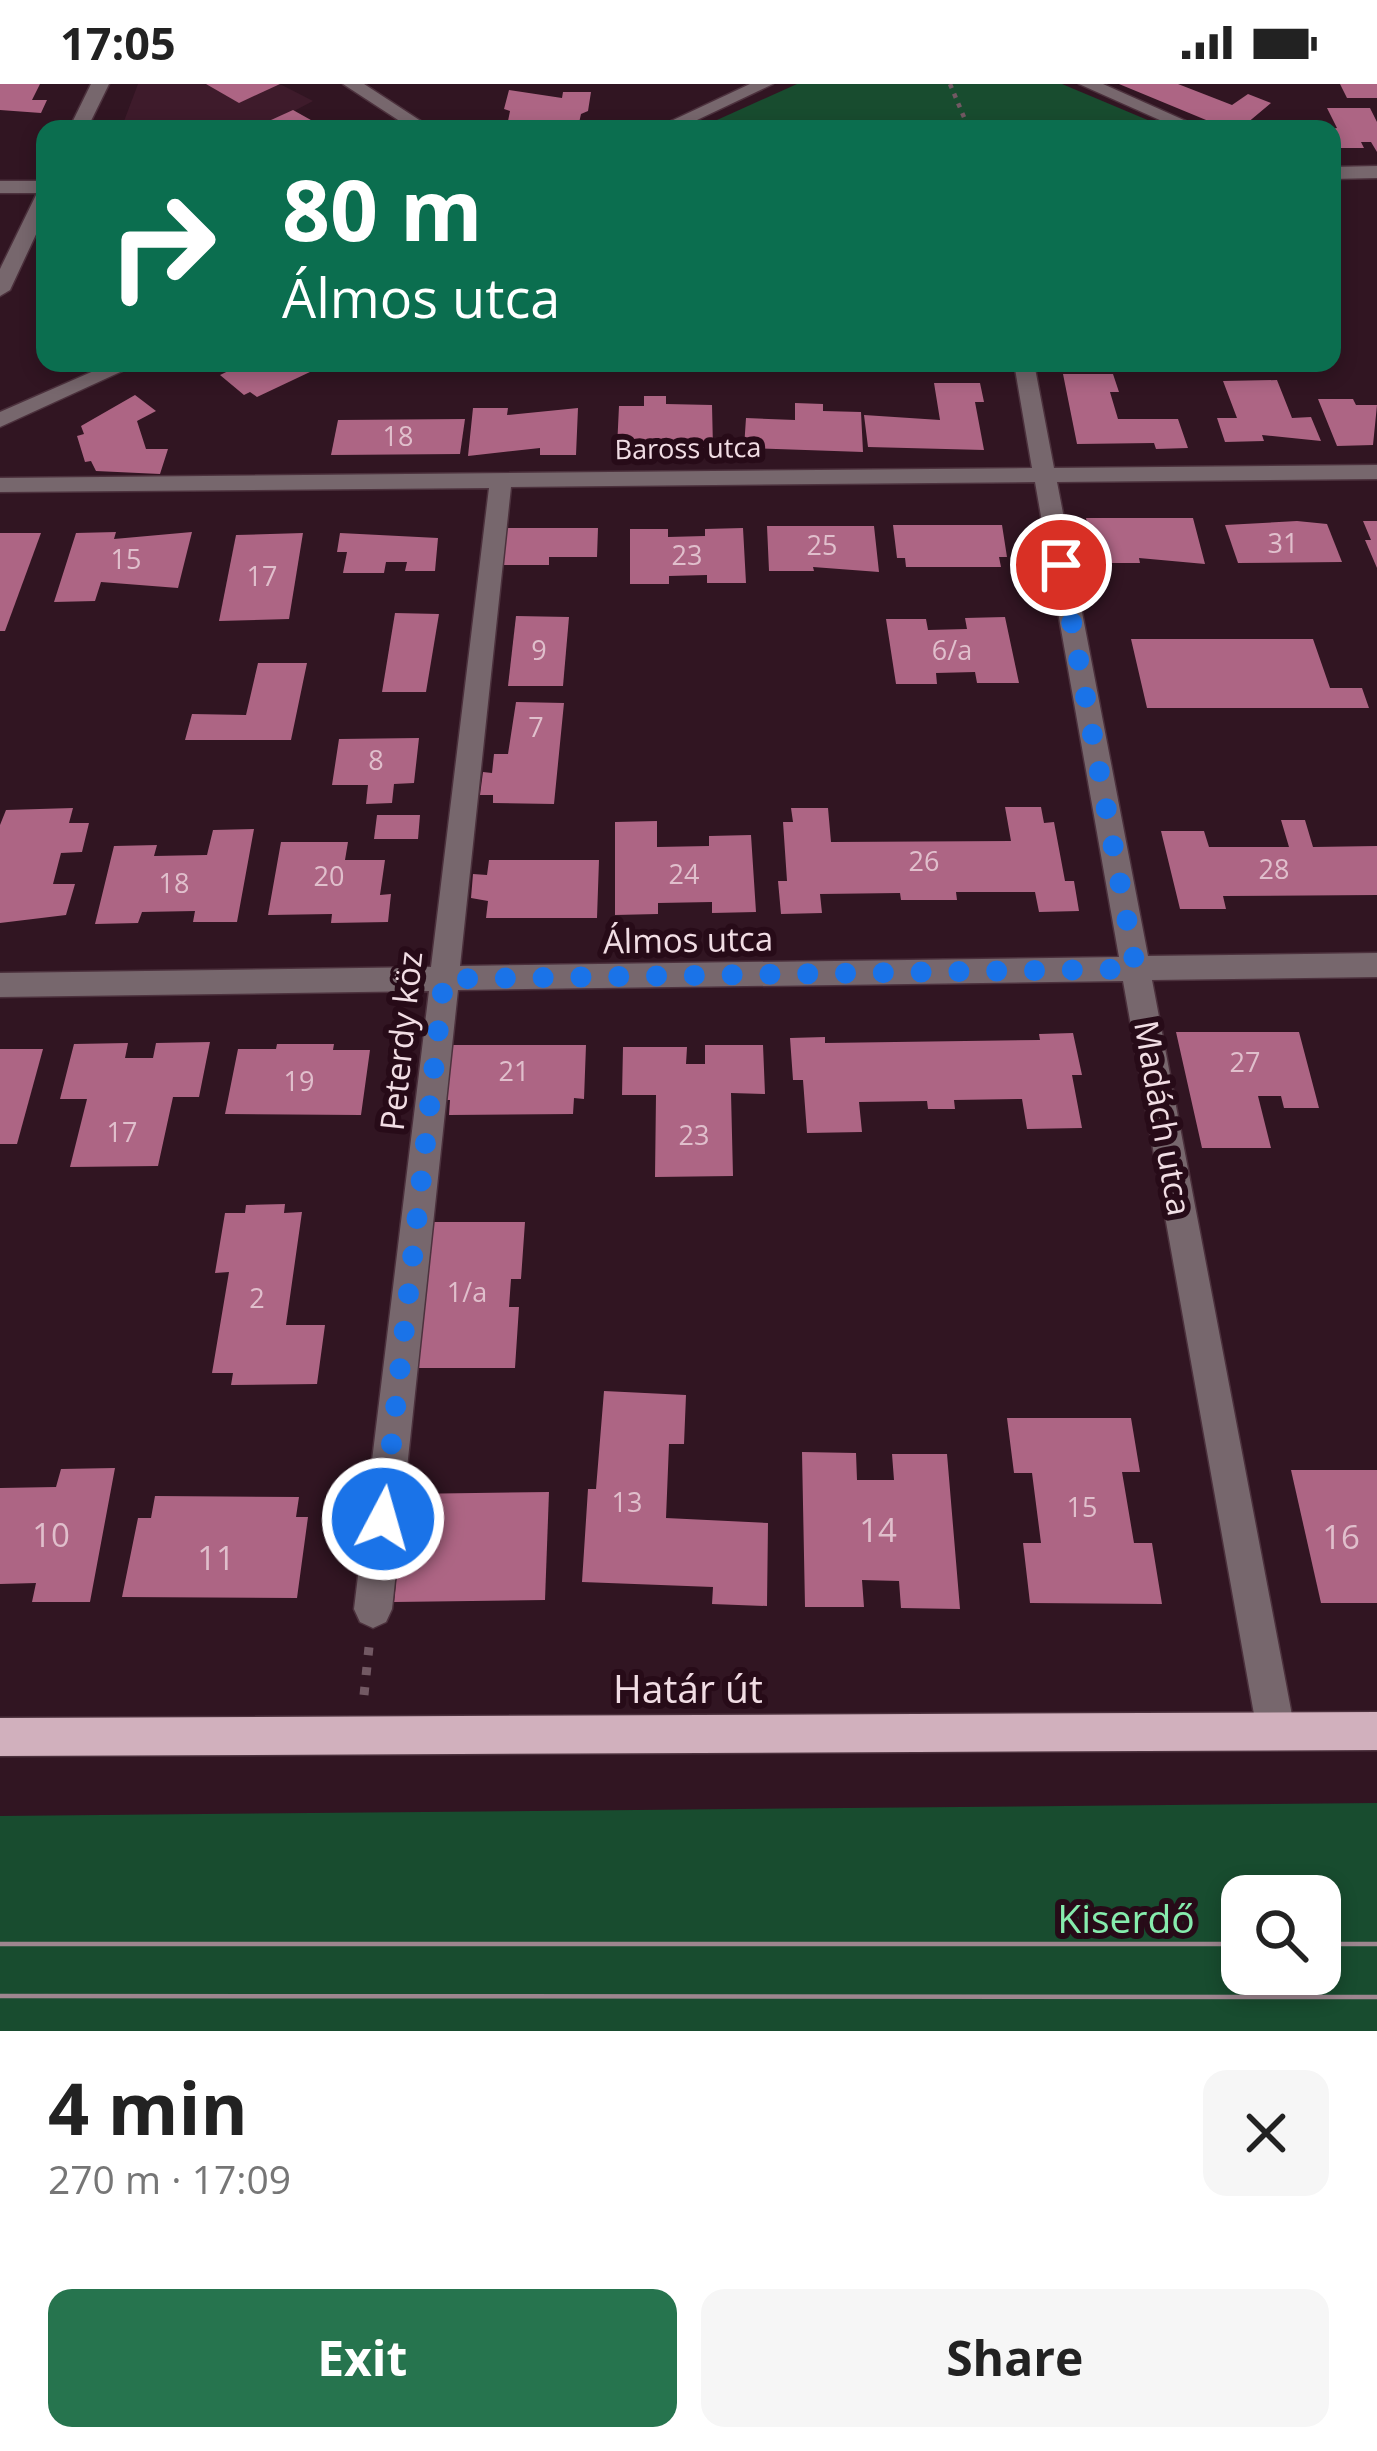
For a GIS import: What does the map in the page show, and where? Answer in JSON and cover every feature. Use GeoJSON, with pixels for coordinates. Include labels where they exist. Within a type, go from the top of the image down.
{"type":"FeatureCollection","features":[{"type":"Feature","properties":{"kind":"main road","name":"Határ út"},"geometry":{"type":"LineString","coordinates":[[0,1737],[1377,1731]]}},
{"type":"Feature","properties":{"kind":"street"},"geometry":{"type":"LineString","coordinates":[[82,120],[100,84]]}},
{"type":"Feature","properties":{"kind":"street"},"geometry":{"type":"LineString","coordinates":[[352,84],[410,120]]}},
{"type":"Feature","properties":{"kind":"street"},"geometry":{"type":"LineString","coordinates":[[683,120],[764,84]]}},
{"type":"Feature","properties":{"kind":"street"},"geometry":{"type":"LineString","coordinates":[[1088,84],[1174,120]]}},
{"type":"Feature","properties":{"kind":"street"},"geometry":{"type":"LineString","coordinates":[[1341,172],[1377,172]]}},
{"type":"Feature","properties":{"kind":"street"},"geometry":{"type":"LineString","coordinates":[[0,187],[36,190]]}},
{"type":"Feature","properties":{"kind":"street"},"geometry":{"type":"LineString","coordinates":[[0,290],[36,211]]}},
{"type":"Feature","properties":{"kind":"street"},"geometry":{"type":"LineString","coordinates":[[0,420],[109,372]]}},
{"type":"Feature","properties":{"kind":"street","name":"Madách utca"},"geometry":{"type":"LineString","coordinates":[[1026,372],[1276,1732]]}},
{"type":"Feature","properties":{"kind":"street","name":"Baross utca"},"geometry":{"type":"LineString","coordinates":[[0,485],[1377,472]]}},
{"type":"Feature","properties":{"kind":"street","name":"Peterdy köz"},"geometry":{"type":"LineString","coordinates":[[373,1609],[501,480]]}},
{"type":"Feature","properties":{"kind":"street","name":"Álmos utca"},"geometry":{"type":"LineString","coordinates":[[0,985],[1377,965]]}},
{"type":"Feature","properties":{"kind":"path"},"geometry":{"type":"LineString","coordinates":[[950,84],[965,120]]}},
{"type":"Feature","properties":{"kind":"path"},"geometry":{"type":"LineString","coordinates":[[963,114],[974,113]]}},
{"type":"Feature","properties":{"kind":"shaded area"},"geometry":{"type":"Polygon","coordinates":[[[138,84],[280,84],[313,101],[294,111],[310,120],[124,120],[138,84]]]}},
{"type":"Feature","properties":{"kind":"green space"},"geometry":{"type":"Polygon","coordinates":[[[797,84],[1062,84],[1148,120],[717,120],[797,84]]]}},
{"type":"Feature","properties":{"kind":"green space","name":"Kiserdő"},"geometry":{"type":"Polygon","coordinates":[[[1377,1803],[1377,2031],[0,2031],[0,1816],[1377,1803]]]}},
{"type":"Feature","properties":{"kind":"building"},"geometry":{"type":"Polygon","coordinates":[[[0,84],[40,84],[32,100],[47,100],[41,113],[0,110],[0,84]]]}},
{"type":"Feature","properties":{"kind":"building"},"geometry":{"type":"Polygon","coordinates":[[[206,84],[280,84],[239,103],[206,84]]]}},
{"type":"Feature","properties":{"kind":"building"},"geometry":{"type":"Polygon","coordinates":[[[1119,84],[1178,84],[1232,105],[1248,94],[1271,103],[1251,120],[1206,120],[1119,84]]]}},
{"type":"Feature","properties":{"kind":"building"},"geometry":{"type":"Polygon","coordinates":[[[1340,84],[1377,84],[1377,98],[1347,98],[1340,84]]]}},
{"type":"Feature","properties":{"kind":"building"},"geometry":{"type":"Polygon","coordinates":[[[509,90],[562,98],[563,92],[591,92],[588,111],[580,120],[508,120],[510,111],[504,109],[509,90]]]}},
{"type":"Feature","properties":{"kind":"building"},"geometry":{"type":"Polygon","coordinates":[[[1327,108],[1370,108],[1377,122],[1377,152],[1371,142],[1361,142],[1364,148],[1341,148],[1341,120],[1333,120],[1327,108]]]}},
{"type":"Feature","properties":{"kind":"building"},"geometry":{"type":"Polygon","coordinates":[[[293,110],[311,120],[271,120],[293,110]]]}},
{"type":"Feature","properties":{"kind":"building"},"geometry":{"type":"Polygon","coordinates":[[[310,372],[257,397],[250,392],[244,395],[220,375],[310,372]]]}},
{"type":"Feature","properties":{"kind":"building"},"geometry":{"type":"Polygon","coordinates":[[[1063,374],[1113,374],[1119,392],[1110,392],[1118,419],[1178,419],[1188,448],[1156,449],[1154,443],[1077,444],[1063,374]]]}},
{"type":"Feature","properties":{"kind":"building"},"geometry":{"type":"Polygon","coordinates":[[[1277,380],[1292,418],[1311,417],[1321,441],[1262,435],[1264,441],[1225,442],[1217,418],[1237,418],[1223,381],[1277,380]]]}},
{"type":"Feature","properties":{"kind":"building"},"geometry":{"type":"Polygon","coordinates":[[[934,383],[980,383],[984,402],[975,402],[984,450],[868,447],[864,415],[940,420],[934,383]]]}},
{"type":"Feature","properties":{"kind":"building"},"geometry":{"type":"Polygon","coordinates":[[[135,395],[156,411],[137,421],[146,449],[168,449],[160,474],[96,471],[91,461],[85,462],[77,436],[84,434],[81,426],[135,395]]]}},
{"type":"Feature","properties":{"kind":"building"},"geometry":{"type":"Polygon","coordinates":[[[644,396],[666,396],[666,404],[712,405],[713,448],[617,448],[619,406],[644,406],[644,396]]]}},
{"type":"Feature","properties":{"kind":"building"},"geometry":{"type":"Polygon","coordinates":[[[1318,399],[1377,405],[1373,445],[1337,446],[1318,399]]]}},
{"type":"Feature","properties":{"kind":"building"},"geometry":{"type":"Polygon","coordinates":[[[795,403],[823,404],[823,411],[861,412],[863,452],[744,448],[746,418],[795,420],[795,403]]]}},
{"type":"Feature","properties":{"kind":"building"},"geometry":{"type":"Polygon","coordinates":[[[473,408],[508,408],[507,415],[578,408],[576,455],[540,455],[540,448],[468,456],[473,408]]]}},
{"type":"Feature","properties":{"kind":"building"},"geometry":{"type":"Polygon","coordinates":[[[465,419],[460,454],[331,455],[338,420],[465,419]]]}},
{"type":"Feature","properties":{"kind":"building"},"geometry":{"type":"Polygon","coordinates":[[[1086,518],[1193,518],[1205,564],[1139,558],[1140,563],[1096,563],[1086,518]]]}},
{"type":"Feature","properties":{"kind":"building"},"geometry":{"type":"Polygon","coordinates":[[[1363,521],[1377,521],[1377,568],[1365,540],[1371,540],[1363,521]]]}},
{"type":"Feature","properties":{"kind":"building"},"geometry":{"type":"Polygon","coordinates":[[[1327,524],[1342,562],[1238,563],[1225,525],[1327,524]]]}},
{"type":"Feature","properties":{"kind":"building"},"geometry":{"type":"Polygon","coordinates":[[[893,525],[1002,525],[1007,557],[999,557],[1001,567],[906,567],[905,558],[897,558],[893,525]]]}},
{"type":"Feature","properties":{"kind":"building"},"geometry":{"type":"Polygon","coordinates":[[[767,526],[874,526],[879,572],[813,567],[814,571],[769,571],[767,526]]]}},
{"type":"Feature","properties":{"kind":"building"},"geometry":{"type":"Polygon","coordinates":[[[503,528],[598,528],[597,557],[549,557],[549,565],[500,565],[503,528]]]}},
{"type":"Feature","properties":{"kind":"building"},"geometry":{"type":"Polygon","coordinates":[[[743,528],[746,583],[707,583],[707,575],[669,576],[669,584],[630,584],[630,529],[668,529],[668,537],[743,528]]]}},
{"type":"Feature","properties":{"kind":"building"},"geometry":{"type":"Polygon","coordinates":[[[116,532],[114,539],[192,532],[178,588],[101,582],[95,601],[54,602],[76,533],[116,532]]]}},
{"type":"Feature","properties":{"kind":"building"},"geometry":{"type":"Polygon","coordinates":[[[0,533],[41,533],[5,631],[0,631],[0,533]]]}},
{"type":"Feature","properties":{"kind":"building"},"geometry":{"type":"Polygon","coordinates":[[[303,533],[289,619],[219,621],[236,535],[303,533]]]}},
{"type":"Feature","properties":{"kind":"building"},"geometry":{"type":"Polygon","coordinates":[[[340,533],[438,538],[435,571],[405,571],[407,562],[386,562],[384,573],[343,573],[347,552],[337,552],[340,533]]]}},
{"type":"Feature","properties":{"kind":"building"},"geometry":{"type":"Polygon","coordinates":[[[395,613],[439,614],[426,692],[382,692],[395,613]]]}},
{"type":"Feature","properties":{"kind":"building"},"geometry":{"type":"Polygon","coordinates":[[[516,616],[569,617],[563,686],[508,686],[516,616]]]}},
{"type":"Feature","properties":{"kind":"building"},"geometry":{"type":"Polygon","coordinates":[[[1005,617],[1019,683],[977,683],[975,672],[936,673],[937,684],[896,684],[886,619],[926,619],[928,630],[967,629],[965,618],[1005,617]]]}},
{"type":"Feature","properties":{"kind":"building"},"geometry":{"type":"Polygon","coordinates":[[[1131,639],[1313,639],[1330,688],[1362,688],[1369,708],[1147,708],[1131,639]]]}},
{"type":"Feature","properties":{"kind":"building"},"geometry":{"type":"Polygon","coordinates":[[[258,663],[307,663],[291,740],[185,740],[192,714],[246,715],[258,663]]]}},
{"type":"Feature","properties":{"kind":"building"},"geometry":{"type":"Polygon","coordinates":[[[516,702],[564,703],[554,804],[493,803],[493,795],[480,795],[483,772],[492,773],[494,754],[508,754],[516,702]]]}},
{"type":"Feature","properties":{"kind":"building"},"geometry":{"type":"Polygon","coordinates":[[[419,738],[414,783],[394,784],[392,803],[366,804],[368,785],[332,785],[339,739],[419,738]]]}},
{"type":"Feature","properties":{"kind":"building"},"geometry":{"type":"Polygon","coordinates":[[[1005,807],[1041,807],[1044,823],[1054,822],[1065,881],[1074,881],[1079,911],[1039,912],[1035,892],[956,892],[957,900],[901,900],[900,893],[820,894],[822,913],[781,914],[778,881],[787,881],[783,822],[793,822],[791,808],[828,808],[831,842],[1011,841],[1005,807]]]}},
{"type":"Feature","properties":{"kind":"building"},"geometry":{"type":"Polygon","coordinates":[[[73,808],[69,823],[89,823],[82,852],[61,853],[53,884],[75,884],[66,915],[0,923],[0,825],[6,810],[73,808]]]}},
{"type":"Feature","properties":{"kind":"building"},"geometry":{"type":"Polygon","coordinates":[[[377,815],[420,815],[418,839],[374,839],[377,815]]]}},
{"type":"Feature","properties":{"kind":"building"},"geometry":{"type":"Polygon","coordinates":[[[1281,820],[1305,820],[1313,847],[1377,846],[1377,895],[1223,896],[1226,909],[1180,909],[1161,831],[1204,831],[1209,847],[1289,847],[1281,820]]]}},
{"type":"Feature","properties":{"kind":"building"},"geometry":{"type":"Polygon","coordinates":[[[657,821],[657,847],[709,846],[709,836],[751,835],[756,912],[712,913],[712,902],[658,903],[658,914],[615,915],[615,822],[657,821]]]}},
{"type":"Feature","properties":{"kind":"building"},"geometry":{"type":"Polygon","coordinates":[[[254,829],[237,922],[193,922],[195,911],[142,912],[138,923],[95,924],[114,846],[157,845],[154,856],[207,855],[213,830],[254,829]]]}},
{"type":"Feature","properties":{"kind":"building"},"geometry":{"type":"Polygon","coordinates":[[[281,842],[348,842],[345,860],[385,860],[380,895],[391,894],[388,922],[331,923],[332,914],[268,915],[281,842]]]}},
{"type":"Feature","properties":{"kind":"building"},"geometry":{"type":"Polygon","coordinates":[[[489,860],[599,860],[597,918],[486,918],[488,901],[471,898],[473,874],[487,875],[489,860]]]}},
{"type":"Feature","properties":{"kind":"building"},"geometry":{"type":"Polygon","coordinates":[[[1176,1032],[1299,1032],[1319,1108],[1284,1108],[1281,1096],[1258,1096],[1271,1148],[1202,1148],[1176,1032]]]}},
{"type":"Feature","properties":{"kind":"building"},"geometry":{"type":"Polygon","coordinates":[[[1073,1033],[1082,1075],[1072,1075],[1082,1128],[1027,1129],[1022,1099],[954,1100],[955,1109],[928,1109],[927,1101],[859,1102],[862,1132],[807,1133],[803,1080],[793,1080],[790,1038],[825,1037],[825,1043],[1040,1040],[1039,1034],[1073,1033]]]}},
{"type":"Feature","properties":{"kind":"building"},"geometry":{"type":"Polygon","coordinates":[[[210,1042],[199,1097],[173,1097],[158,1166],[70,1167],[87,1099],[60,1099],[74,1044],[128,1043],[125,1058],[153,1058],[156,1043],[210,1042]]]}},
{"type":"Feature","properties":{"kind":"building"},"geometry":{"type":"Polygon","coordinates":[[[277,1044],[334,1044],[333,1050],[370,1050],[361,1115],[225,1114],[238,1049],[276,1049],[277,1044]]]}},
{"type":"Feature","properties":{"kind":"building"},"geometry":{"type":"Polygon","coordinates":[[[445,1045],[586,1045],[584,1099],[574,1098],[573,1114],[449,1115],[450,1100],[440,1100],[445,1045]]]}},
{"type":"Feature","properties":{"kind":"building"},"geometry":{"type":"Polygon","coordinates":[[[705,1045],[763,1045],[765,1094],[731,1093],[733,1176],[655,1177],[656,1095],[622,1095],[623,1047],[687,1047],[686,1064],[705,1064],[705,1045]]]}},
{"type":"Feature","properties":{"kind":"building"},"geometry":{"type":"Polygon","coordinates":[[[0,1049],[43,1049],[17,1144],[0,1144],[0,1049]]]}},
{"type":"Feature","properties":{"kind":"building"},"geometry":{"type":"Polygon","coordinates":[[[285,1204],[284,1213],[302,1212],[286,1325],[325,1325],[317,1384],[231,1385],[233,1373],[212,1373],[229,1272],[215,1273],[225,1213],[245,1213],[246,1205],[285,1204]]]}},
{"type":"Feature","properties":{"kind":"building"},"geometry":{"type":"Polygon","coordinates":[[[431,1222],[525,1222],[521,1279],[511,1279],[509,1307],[519,1307],[515,1368],[415,1368],[431,1222]]]}},
{"type":"Feature","properties":{"kind":"building"},"geometry":{"type":"Polygon","coordinates":[[[604,1391],[686,1395],[684,1444],[669,1444],[666,1518],[768,1523],[767,1606],[712,1604],[713,1587],[582,1582],[588,1489],[596,1489],[604,1391]]]}},
{"type":"Feature","properties":{"kind":"building"},"geometry":{"type":"Polygon","coordinates":[[[1007,1418],[1131,1418],[1140,1472],[1122,1472],[1134,1543],[1152,1543],[1162,1604],[1030,1603],[1023,1543],[1041,1543],[1032,1473],[1014,1473],[1007,1418]]]}},
{"type":"Feature","properties":{"kind":"building"},"geometry":{"type":"Polygon","coordinates":[[[802,1452],[856,1453],[857,1480],[894,1480],[892,1454],[947,1454],[960,1609],[901,1608],[899,1581],[862,1580],[864,1607],[805,1607],[802,1452]]]}},
{"type":"Feature","properties":{"kind":"building"},"geometry":{"type":"Polygon","coordinates":[[[115,1468],[90,1602],[32,1602],[36,1583],[0,1584],[0,1488],[56,1487],[61,1469],[115,1468]]]}},
{"type":"Feature","properties":{"kind":"building"},"geometry":{"type":"Polygon","coordinates":[[[1291,1470],[1377,1470],[1377,1603],[1321,1603],[1291,1470]]]}},
{"type":"Feature","properties":{"kind":"building"},"geometry":{"type":"Polygon","coordinates":[[[549,1492],[545,1600],[394,1602],[405,1494],[549,1492]]]}},
{"type":"Feature","properties":{"kind":"building"},"geometry":{"type":"Polygon","coordinates":[[[155,1496],[299,1497],[296,1517],[308,1517],[297,1598],[122,1597],[138,1518],[151,1518],[155,1496]]]}},
{"type":"Feature","properties":{"kind":"tram line"},"geometry":{"type":"LineString","coordinates":[[0,1944],[1221,1944]]}},
{"type":"Feature","properties":{"kind":"tram line"},"geometry":{"type":"LineString","coordinates":[[1341,1944],[1377,1944]]}},
{"type":"Feature","properties":{"kind":"tram line"},"geometry":{"type":"LineString","coordinates":[[0,1996],[1377,1997]]}},
{"type":"Feature","properties":{"kind":"route"},"geometry":{"type":"LineString","coordinates":[[383,1519],[444,979],[1136,969],[1061,565]]}}]}
